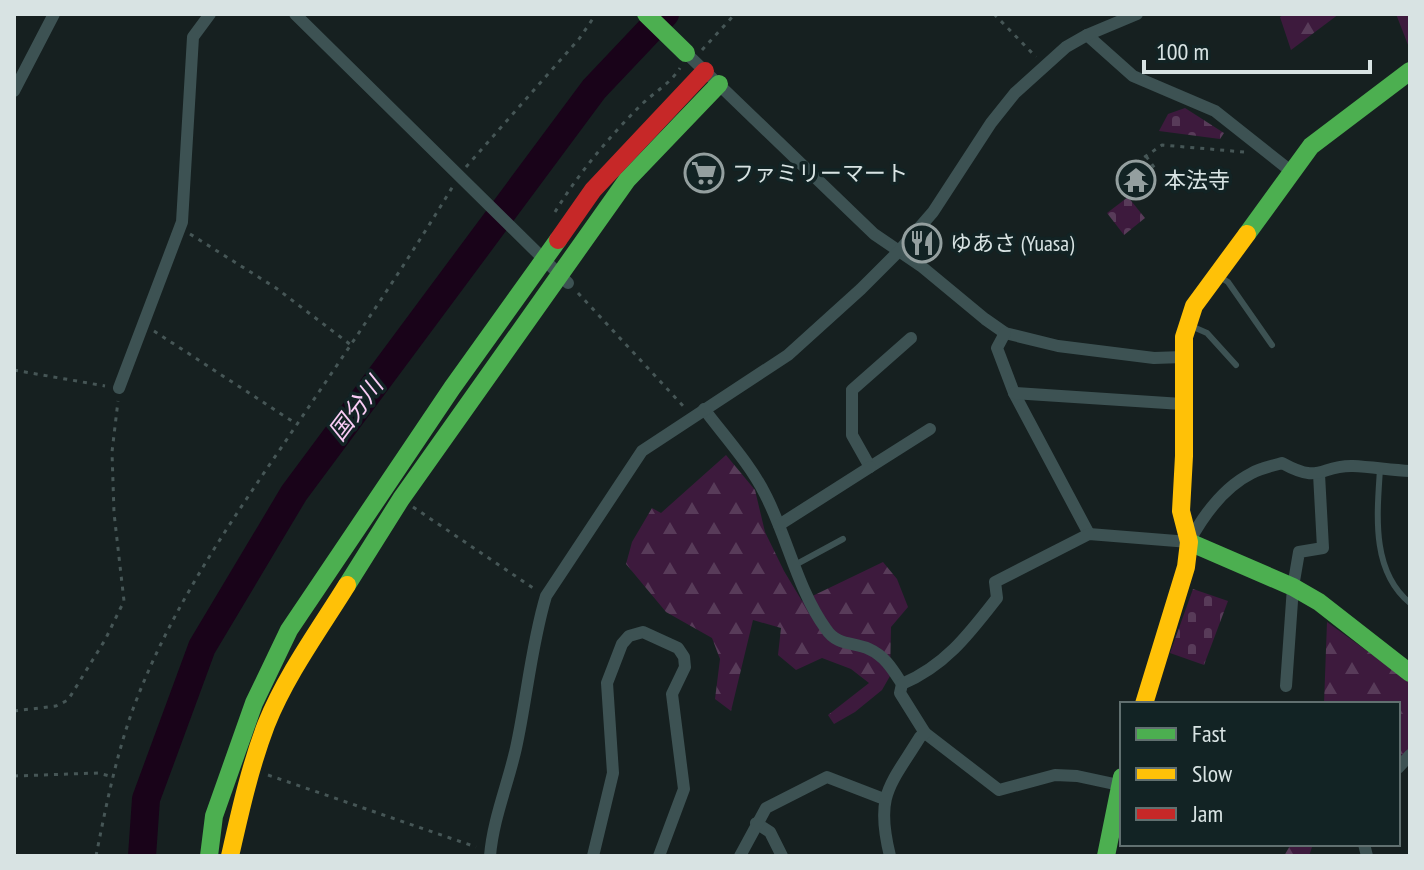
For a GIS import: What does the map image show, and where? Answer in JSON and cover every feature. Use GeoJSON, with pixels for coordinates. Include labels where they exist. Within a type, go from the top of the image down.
{"type":"FeatureCollection","features":[{"type":"Feature","properties":{"kind":"street"},"geometry":{"type":"LineString","coordinates":[[14,91],[54,14]]}},
{"type":"Feature","properties":{"kind":"street"},"geometry":{"type":"LineString","coordinates":[[119,388],[180,228],[193,37],[210,14]]}},
{"type":"Feature","properties":{"kind":"street"},"geometry":{"type":"LineString","coordinates":[[295,14],[564,278]]}},
{"type":"Feature","properties":{"kind":"street"},"geometry":{"type":"LineString","coordinates":[[646,14],[690,52],[874,234],[1005,333],[1058,346],[1154,358],[1183,357]]}},
{"type":"Feature","properties":{"kind":"street"},"geometry":{"type":"LineString","coordinates":[[486,852],[511,770],[538,621],[546,596],[642,451],[788,355],[861,289],[933,212],[991,123],[1015,93],[1044,65],[1087,35],[1137,14]]}},
{"type":"Feature","properties":{"kind":"street"},"geometry":{"type":"LineString","coordinates":[[1087,35],[1133,76],[1215,111],[1292,172]]}},
{"type":"Feature","properties":{"kind":"street"},"geometry":{"type":"LineString","coordinates":[[1189,542],[1181,511],[1184,456],[1182,404],[1183,357],[1194,306],[1311,146],[1410,71]]}},
{"type":"Feature","properties":{"kind":"street"},"geometry":{"type":"LineString","coordinates":[[209,856],[214,816],[254,703],[289,630],[452,388],[593,190],[712,77]]}},
{"type":"Feature","properties":{"kind":"street"},"geometry":{"type":"LineString","coordinates":[[230,856],[267,723],[302,656],[401,499],[564,278],[627,180],[712,77]]}},
{"type":"Feature","properties":{"kind":"street"},"geometry":{"type":"LineString","coordinates":[[1005,333],[997,348],[1014,393],[1089,534]]}},
{"type":"Feature","properties":{"kind":"street"},"geometry":{"type":"LineString","coordinates":[[870,467],[852,435],[852,390],[911,338]]}},
{"type":"Feature","properties":{"kind":"street"},"geometry":{"type":"LineString","coordinates":[[1014,393],[1182,404]]}},
{"type":"Feature","properties":{"kind":"street"},"geometry":{"type":"LineString","coordinates":[[698,413],[758,481],[826,631],[841,643],[868,649],[887,662],[902,684],[900,693],[925,733],[999,790],[1055,775],[1120,781]]}},
{"type":"Feature","properties":{"kind":"street"},"geometry":{"type":"LineString","coordinates":[[779,525],[930,429]]}},
{"type":"Feature","properties":{"kind":"street"},"geometry":{"type":"LineString","coordinates":[[1145,702],[1186,567],[1189,542],[1202,517],[1237,482],[1252,472],[1282,463],[1300,473],[1319,474],[1350,466],[1410,471]]}},
{"type":"Feature","properties":{"kind":"street"},"geometry":{"type":"LineString","coordinates":[[1286,686],[1293,587],[1299,552],[1323,548],[1319,474]]}},
{"type":"Feature","properties":{"kind":"street"},"geometry":{"type":"LineString","coordinates":[[902,684],[940,663],[977,624],[997,598],[995,582],[1089,534],[1189,542],[1293,587],[1319,602],[1410,673]]}},
{"type":"Feature","properties":{"kind":"street"},"geometry":{"type":"LineString","coordinates":[[593,856],[613,773],[607,683],[622,644],[629,636],[643,632],[678,648],[684,657],[685,667],[672,694],[684,789],[659,856]]}},
{"type":"Feature","properties":{"kind":"street"},"geometry":{"type":"LineString","coordinates":[[890,856],[883,828],[884,799],[925,733]]}},
{"type":"Feature","properties":{"kind":"street"},"geometry":{"type":"LineString","coordinates":[[740,856],[766,808],[827,777],[884,799]]}},
{"type":"Feature","properties":{"kind":"street"},"geometry":{"type":"LineString","coordinates":[[1106,856],[1120,786]]}},
{"type":"Feature","properties":{"kind":"street"},"geometry":{"type":"LineString","coordinates":[[756,823],[770,832],[782,856]]}},
{"type":"Feature","properties":{"kind":"lane"},"geometry":{"type":"LineString","coordinates":[[1217,275],[1228,282],[1272,345]]}},
{"type":"Feature","properties":{"kind":"lane"},"geometry":{"type":"LineString","coordinates":[[1188,325],[1207,333],[1236,365]]}},
{"type":"Feature","properties":{"kind":"lane"},"geometry":{"type":"LineString","coordinates":[[1380,469],[1377,538],[1391,584],[1410,603]]}},
{"type":"Feature","properties":{"kind":"lane"},"geometry":{"type":"LineString","coordinates":[[795,565],[843,539]]}},
{"type":"Feature","properties":{"kind":"path"},"geometry":{"type":"LineString","coordinates":[[96,856],[113,777],[133,709],[170,625],[205,559],[462,177],[579,39],[596,14]]}},
{"type":"Feature","properties":{"kind":"path"},"geometry":{"type":"LineString","coordinates":[[690,52],[701,51],[735,14]]}},
{"type":"Feature","properties":{"kind":"path"},"geometry":{"type":"LineString","coordinates":[[994,14],[1044,65]]}},
{"type":"Feature","properties":{"kind":"path"},"geometry":{"type":"LineString","coordinates":[[1136,163],[1162,145],[1227,149],[1271,157]]}},
{"type":"Feature","properties":{"kind":"path"},"geometry":{"type":"LineString","coordinates":[[1146,156],[1156,170]]}},
{"type":"Feature","properties":{"kind":"path"},"geometry":{"type":"LineString","coordinates":[[180,228],[232,258],[351,345]]}},
{"type":"Feature","properties":{"kind":"path"},"geometry":{"type":"LineString","coordinates":[[564,278],[698,413]]}},
{"type":"Feature","properties":{"kind":"path"},"geometry":{"type":"LineString","coordinates":[[144,325],[296,424]]}},
{"type":"Feature","properties":{"kind":"path"},"geometry":{"type":"LineString","coordinates":[[14,370],[119,388],[112,452],[114,513],[124,601],[105,640],[68,700],[56,706],[14,711]]}},
{"type":"Feature","properties":{"kind":"path"},"geometry":{"type":"LineString","coordinates":[[401,499],[546,596]]}},
{"type":"Feature","properties":{"kind":"path"},"geometry":{"type":"LineString","coordinates":[[252,770],[486,852]]}},
{"type":"Feature","properties":{"kind":"path"},"geometry":{"type":"LineString","coordinates":[[14,776],[98,773],[113,777]]}},
{"type":"Feature","properties":{"kind":"green space"},"geometry":{"type":"Polygon","coordinates":[[[1285,14],[1339,14],[1291,50],[1280,17],[1285,14]]]}},
{"type":"Feature","properties":{"kind":"green space"},"geometry":{"type":"Polygon","coordinates":[[[1396,14],[1410,14],[1410,50],[1396,14]]]}},
{"type":"Feature","properties":{"kind":"green space"},"geometry":{"type":"Polygon","coordinates":[[[1185,108],[1224,133],[1220,139],[1159,131],[1168,114],[1185,108]]]}},
{"type":"Feature","properties":{"kind":"green space"},"geometry":{"type":"Polygon","coordinates":[[[1128,197],[1145,218],[1124,235],[1107,213],[1128,197]]]}},
{"type":"Feature","properties":{"kind":"green space"},"geometry":{"type":"Polygon","coordinates":[[[726,455],[755,490],[765,532],[802,601],[883,562],[897,579],[908,607],[891,627],[890,676],[882,690],[834,724],[828,715],[869,683],[851,669],[822,658],[796,670],[778,655],[781,628],[753,620],[731,711],[715,699],[720,659],[712,638],[666,612],[626,564],[632,542],[652,508],[661,513],[726,455]]]}},
{"type":"Feature","properties":{"kind":"green space"},"geometry":{"type":"Polygon","coordinates":[[[1193,589],[1228,601],[1204,665],[1170,653],[1193,589]]]}},
{"type":"Feature","properties":{"kind":"green space"},"geometry":{"type":"Polygon","coordinates":[[[1327,622],[1410,682],[1410,748],[1400,759],[1400,702],[1324,702],[1327,622]]]}},
{"type":"Feature","properties":{"kind":"green space"},"geometry":{"type":"Polygon","coordinates":[[[1290,846],[1312,846],[1309,856],[1284,856],[1290,846]]]}},
{"type":"Feature","properties":{"kind":"waterway","name":"国分川"},"geometry":{"type":"LineString","coordinates":[[142,856],[146,799],[202,647],[294,493],[594,89],[665,14]]}},
{"type":"Feature","properties":{"kind":"traffic: fast"},"geometry":{"type":"LineString","coordinates":[[646,14],[686,53]]}},
{"type":"Feature","properties":{"kind":"traffic: fast"},"geometry":{"type":"LineString","coordinates":[[1247,234],[1311,146],[1410,71]]}},
{"type":"Feature","properties":{"kind":"traffic: fast"},"geometry":{"type":"LineString","coordinates":[[347,585],[401,499],[627,180],[719,84]]}},
{"type":"Feature","properties":{"kind":"traffic: fast"},"geometry":{"type":"LineString","coordinates":[[209,856],[214,816],[254,703],[289,630],[452,388],[558,240]]}},
{"type":"Feature","properties":{"kind":"traffic: fast"},"geometry":{"type":"LineString","coordinates":[[1189,542],[1293,587],[1319,602],[1410,673]]}},
{"type":"Feature","properties":{"kind":"traffic: fast"},"geometry":{"type":"LineString","coordinates":[[1106,856],[1120,787]]}},
{"type":"Feature","properties":{"kind":"traffic: slow"},"geometry":{"type":"LineString","coordinates":[[1145,702],[1186,567],[1189,542],[1181,511],[1184,337],[1194,306],[1247,234]]}},
{"type":"Feature","properties":{"kind":"traffic: slow"},"geometry":{"type":"LineString","coordinates":[[230,856],[250,773],[274,706],[347,585]]}},
{"type":"Feature","properties":{"kind":"traffic: jam"},"geometry":{"type":"LineString","coordinates":[[558,240],[593,190],[705,71]]}},
{"type":"Feature","properties":{"kind":"place","name":"ファミリーマート"},"geometry":{"type":"Point","coordinates":[704,173]}},
{"type":"Feature","properties":{"kind":"place","name":"本法寺"},"geometry":{"type":"Point","coordinates":[1136,180]}},
{"type":"Feature","properties":{"kind":"place","name":"ゆあさ (Yuasa)"},"geometry":{"type":"Point","coordinates":[922,243]}}]}
